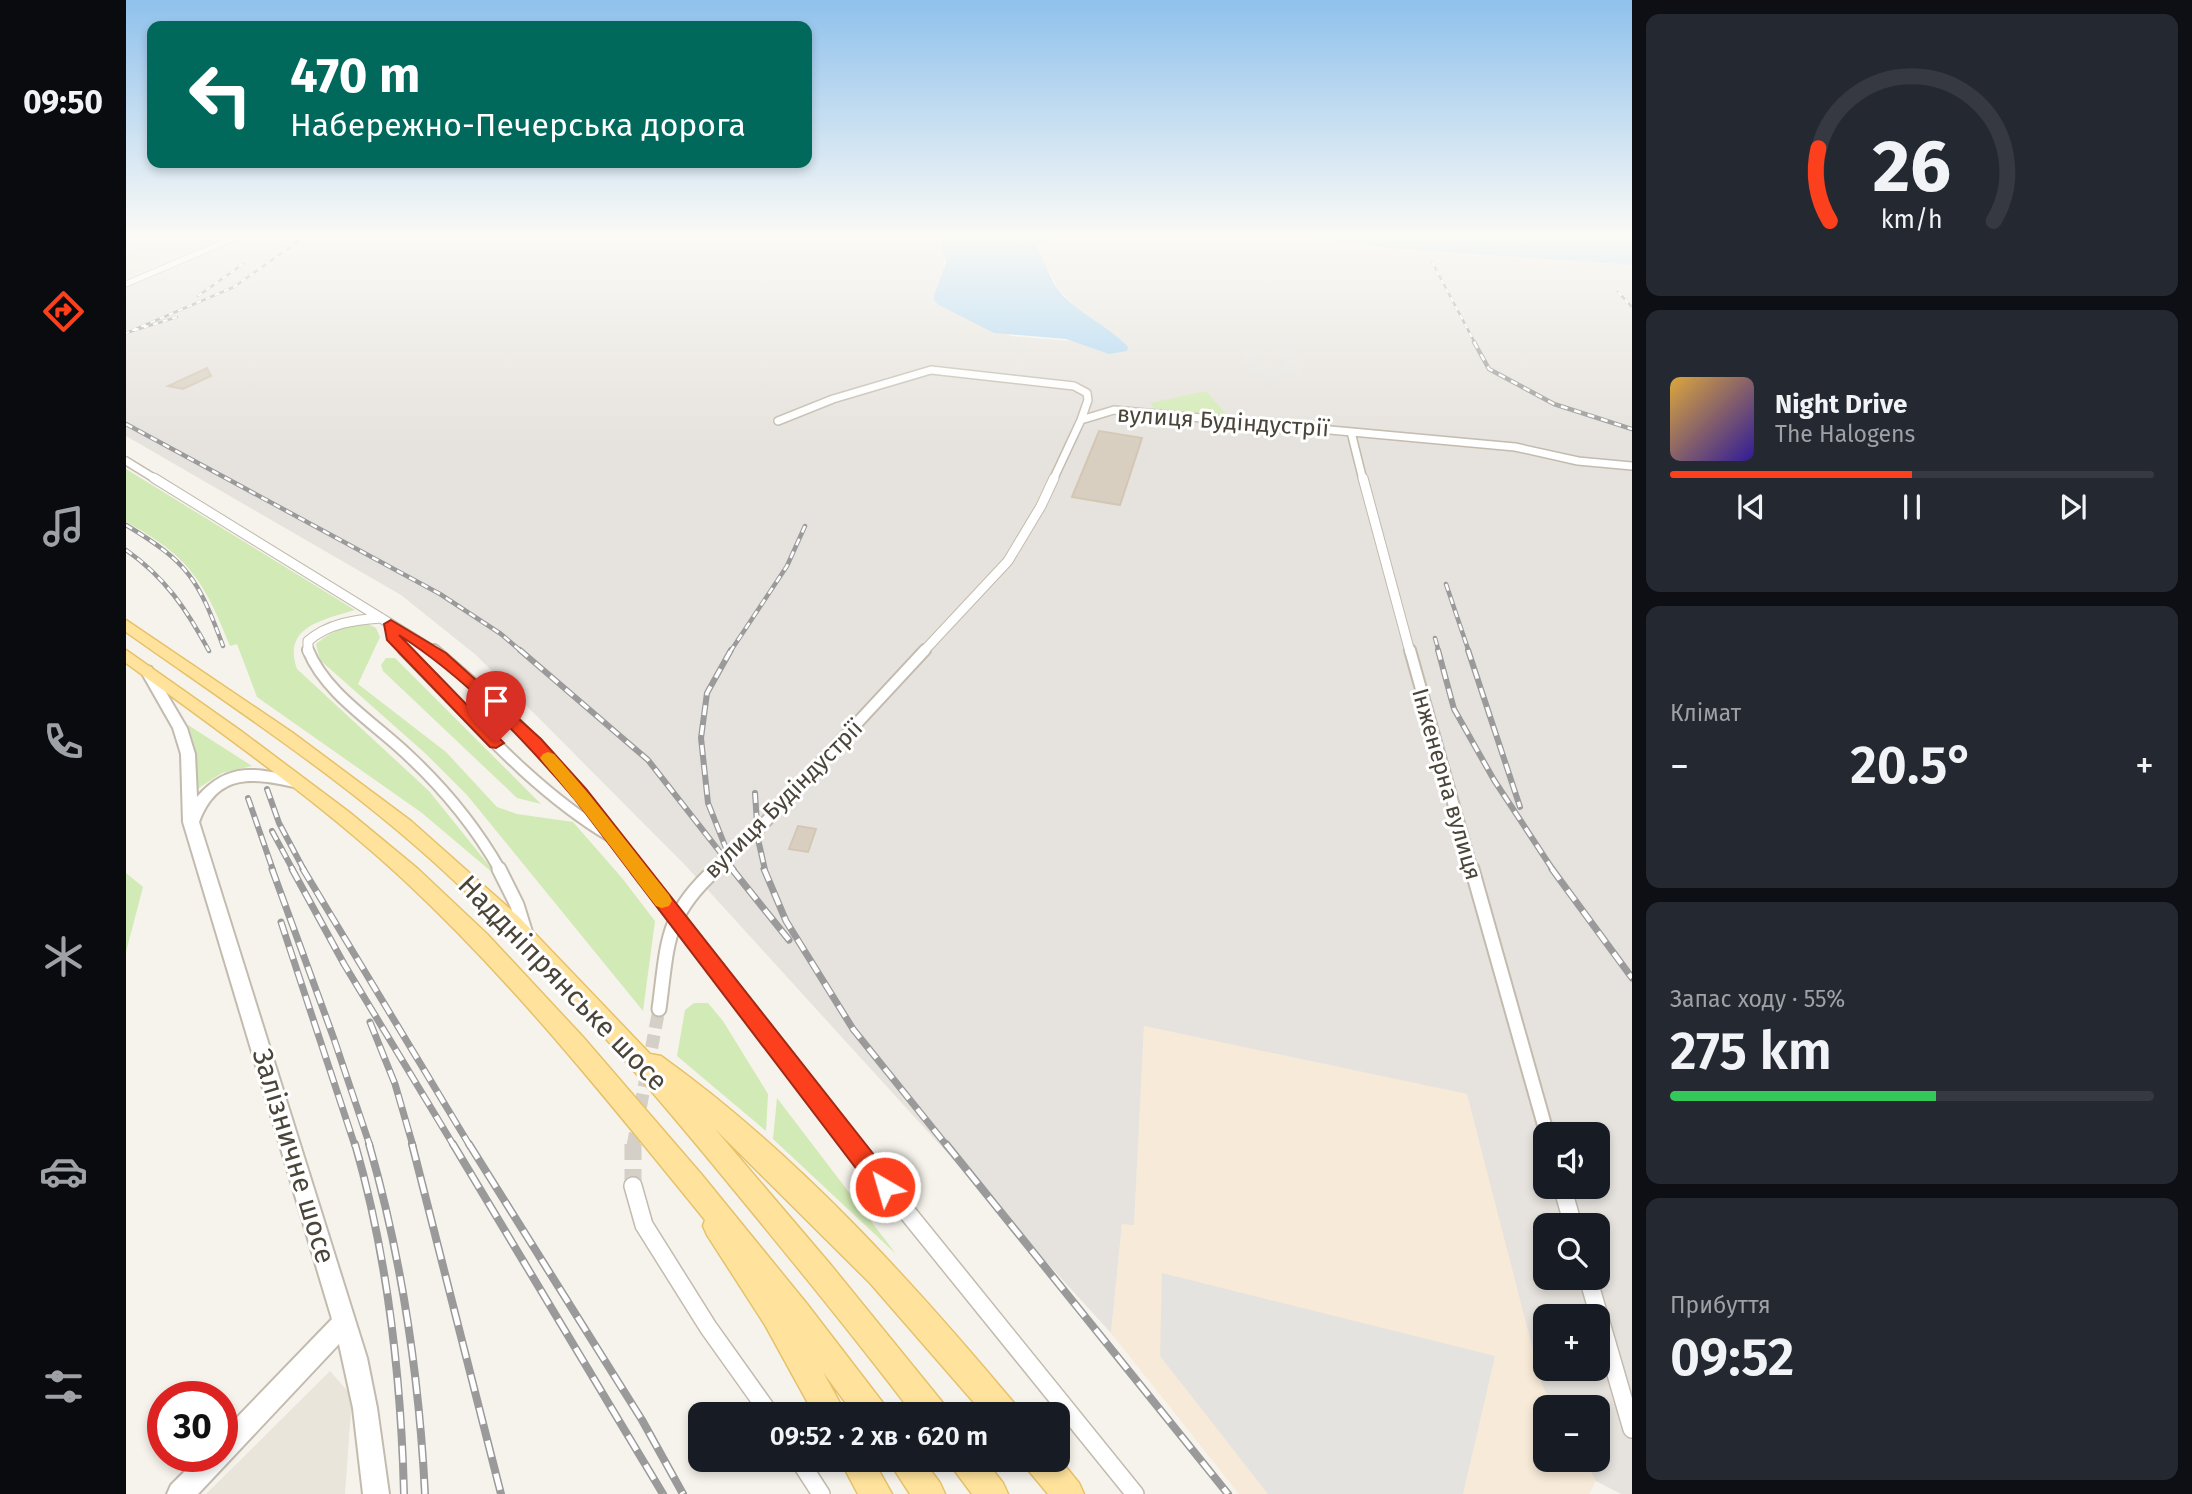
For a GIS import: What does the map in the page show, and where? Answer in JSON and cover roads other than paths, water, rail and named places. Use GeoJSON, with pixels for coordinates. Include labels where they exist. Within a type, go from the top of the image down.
{"type":"FeatureCollection","features":[{"type":"Feature","properties":{"kind":"main road","name":"Наддніпрянське шосе"},"geometry":{"type":"LineString","coordinates":[[126,625],[314,756],[368,797],[441,858],[527,937],[630,1048],[768,1210],[922,1402]]}},
{"type":"Feature","properties":{"kind":"main road","name":"Наддніпрянське шосе"},"geometry":{"type":"LineString","coordinates":[[126,655],[300,783],[413,877],[499,959],[565,1032],[740,1239],[863,1402]]}},
{"type":"Feature","properties":{"kind":"main road"},"geometry":{"type":"LineString","coordinates":[[630,1048],[691,1091],[764,1157],[902,1295],[993,1402]]}},
{"type":"Feature","properties":{"kind":"main road"},"geometry":{"type":"LineString","coordinates":[[667,1153],[775,1315],[824,1402]]}},
{"type":"Feature","properties":{"kind":"main road"},"geometry":{"type":"LineString","coordinates":[[863,1472],[876,1494]]}},
{"type":"Feature","properties":{"kind":"main road"},"geometry":{"type":"LineString","coordinates":[[913,1472],[929,1494]]}},
{"type":"Feature","properties":{"kind":"main road"},"geometry":{"type":"LineString","coordinates":[[975,1472],[992,1494]]}},
{"type":"Feature","properties":{"kind":"main road"},"geometry":{"type":"LineString","coordinates":[[1050,1472],[1068,1494]]}},
{"type":"Feature","properties":{"kind":"street"},"geometry":{"type":"LineString","coordinates":[[778,421],[833,399],[931,370],[988,374],[1074,386],[1087,393],[1088,400],[1081,420]]}},
{"type":"Feature","properties":{"kind":"street","name":"вулиця Будіндустрії"},"geometry":{"type":"LineString","coordinates":[[675,916],[697,886],[756,832],[1008,561],[1041,506],[1081,420],[1114,410],[1515,447],[1578,461],[1632,466]]}},
{"type":"Feature","properties":{"kind":"street","name":"Інженерна вулиця"},"geometry":{"type":"LineString","coordinates":[[1351,432],[1391,585],[1544,1122]]}},
{"type":"Feature","properties":{"kind":"street"},"geometry":{"type":"LineString","coordinates":[[126,461],[320,577],[441,656],[535,743],[593,808],[612,838],[885,1187],[1135,1494]]}},
{"type":"Feature","properties":{"kind":"street"},"geometry":{"type":"LineString","coordinates":[[386,621],[398,645],[513,759],[575,815],[612,838]]}},
{"type":"Feature","properties":{"kind":"street"},"geometry":{"type":"LineString","coordinates":[[386,621],[341,622],[325,628],[309,641],[308,652],[332,685],[402,749],[456,806],[483,840],[517,901],[527,937]]}},
{"type":"Feature","properties":{"kind":"street","name":"Залізничне шосе"},"geometry":{"type":"LineString","coordinates":[[146,670],[180,728],[188,754],[191,821],[355,1358],[366,1408],[376,1494]]}},
{"type":"Feature","properties":{"kind":"street"},"geometry":{"type":"LineString","coordinates":[[191,821],[207,793],[218,783],[233,777],[254,773],[300,783]]}},
{"type":"Feature","properties":{"kind":"street"},"geometry":{"type":"LineString","coordinates":[[659,1009],[675,916]]}},
{"type":"Feature","properties":{"kind":"street"},"geometry":{"type":"LineString","coordinates":[[633,1186],[644,1225],[708,1327],[761,1402]]}},
{"type":"Feature","properties":{"kind":"street"},"geometry":{"type":"LineString","coordinates":[[1591,1290],[1632,1429]]}},
{"type":"Feature","properties":{"kind":"street"},"geometry":{"type":"LineString","coordinates":[[238,1434],[343,1324]]}},
{"type":"Feature","properties":{"kind":"street"},"geometry":{"type":"LineString","coordinates":[[180,1494],[201,1472]]}},
{"type":"Feature","properties":{"kind":"street"},"geometry":{"type":"LineString","coordinates":[[807,1472],[821,1494]]}},
{"type":"Feature","properties":{"kind":"water"},"geometry":{"type":"Polygon","coordinates":[[[939,305],[1074,305],[1128,347],[1127,351],[1109,354],[1066,339],[994,333],[939,305]]]}},
{"type":"Feature","properties":{"kind":"tunnel"},"geometry":{"type":"LineString","coordinates":[[633,1146],[659,1009]]}},
{"type":"Feature","properties":{"kind":"tunnel"},"geometry":{"type":"LineString","coordinates":[[633,1146],[633,1186]]}},
{"type":"Feature","properties":{"kind":"railway"},"geometry":{"type":"LineString","coordinates":[[177,317],[126,333],[192,305]]}},
{"type":"Feature","properties":{"kind":"railway"},"geometry":{"type":"LineString","coordinates":[[1455,305],[1475,343]]}},
{"type":"Feature","properties":{"kind":"railway"},"geometry":{"type":"LineString","coordinates":[[1474,342],[1489,369],[1554,404],[1632,429]]}},
{"type":"Feature","properties":{"kind":"railway"},"geometry":{"type":"LineString","coordinates":[[126,424],[440,594],[501,634],[522,652]]}},
{"type":"Feature","properties":{"kind":"railway"},"geometry":{"type":"LineString","coordinates":[[126,525],[178,562],[189,575],[206,604],[223,646]]}},
{"type":"Feature","properties":{"kind":"railway"},"geometry":{"type":"LineString","coordinates":[[730,652],[787,566],[805,526]]}},
{"type":"Feature","properties":{"kind":"railway"},"geometry":{"type":"LineString","coordinates":[[126,550],[152,571],[174,595],[209,651]]}},
{"type":"Feature","properties":{"kind":"railway"},"geometry":{"type":"LineString","coordinates":[[1446,584],[1469,652]]}},
{"type":"Feature","properties":{"kind":"railway"},"geometry":{"type":"LineString","coordinates":[[1435,638],[1439,652]]}},
{"type":"Feature","properties":{"kind":"railway"},"geometry":{"type":"LineString","coordinates":[[520,650],[648,760],[734,870]]}},
{"type":"Feature","properties":{"kind":"railway"},"geometry":{"type":"LineString","coordinates":[[727,851],[708,803],[701,738],[707,693],[731,650]]}},
{"type":"Feature","properties":{"kind":"railway"},"geometry":{"type":"LineString","coordinates":[[1438,650],[1454,709],[1494,780],[1553,870]]}},
{"type":"Feature","properties":{"kind":"railway"},"geometry":{"type":"LineString","coordinates":[[1468,650],[1520,807]]}},
{"type":"Feature","properties":{"kind":"railway"},"geometry":{"type":"LineString","coordinates":[[267,789],[279,823],[304,870]]}},
{"type":"Feature","properties":{"kind":"railway"},"geometry":{"type":"LineString","coordinates":[[755,793],[758,839],[765,870]]}},
{"type":"Feature","properties":{"kind":"railway"},"geometry":{"type":"LineString","coordinates":[[248,798],[273,870]]}},
{"type":"Feature","properties":{"kind":"railway"},"geometry":{"type":"LineString","coordinates":[[272,831],[293,870]]}},
{"type":"Feature","properties":{"kind":"railway"},"geometry":{"type":"LineString","coordinates":[[272,869],[370,1146]]}},
{"type":"Feature","properties":{"kind":"railway"},"geometry":{"type":"LineString","coordinates":[[292,869],[344,964],[454,1146]]}},
{"type":"Feature","properties":{"kind":"railway"},"geometry":{"type":"LineString","coordinates":[[303,869],[470,1146]]}},
{"type":"Feature","properties":{"kind":"railway"},"geometry":{"type":"LineString","coordinates":[[732,869],[789,940]]}},
{"type":"Feature","properties":{"kind":"railway"},"geometry":{"type":"LineString","coordinates":[[764,869],[786,921],[853,1029],[947,1146]]}},
{"type":"Feature","properties":{"kind":"railway"},"geometry":{"type":"LineString","coordinates":[[1552,869],[1632,978]]}},
{"type":"Feature","properties":{"kind":"railway"},"geometry":{"type":"LineString","coordinates":[[281,922],[355,1146]]}},
{"type":"Feature","properties":{"kind":"railway"},"geometry":{"type":"LineString","coordinates":[[370,1022],[395,1084],[413,1146]]}},
{"type":"Feature","properties":{"kind":"railway"},"geometry":{"type":"LineString","coordinates":[[355,1144],[376,1230],[391,1317],[400,1406],[404,1494]]}},
{"type":"Feature","properties":{"kind":"railway"},"geometry":{"type":"LineString","coordinates":[[369,1144],[391,1230],[407,1317],[425,1494]]}},
{"type":"Feature","properties":{"kind":"railway"},"geometry":{"type":"LineString","coordinates":[[412,1144],[501,1494]]}},
{"type":"Feature","properties":{"kind":"railway"},"geometry":{"type":"LineString","coordinates":[[453,1144],[663,1494]]}},
{"type":"Feature","properties":{"kind":"railway"},"geometry":{"type":"LineString","coordinates":[[469,1144],[642,1420],[683,1494]]}},
{"type":"Feature","properties":{"kind":"railway"},"geometry":{"type":"LineString","coordinates":[[946,1144],[1228,1494]]}}]}
